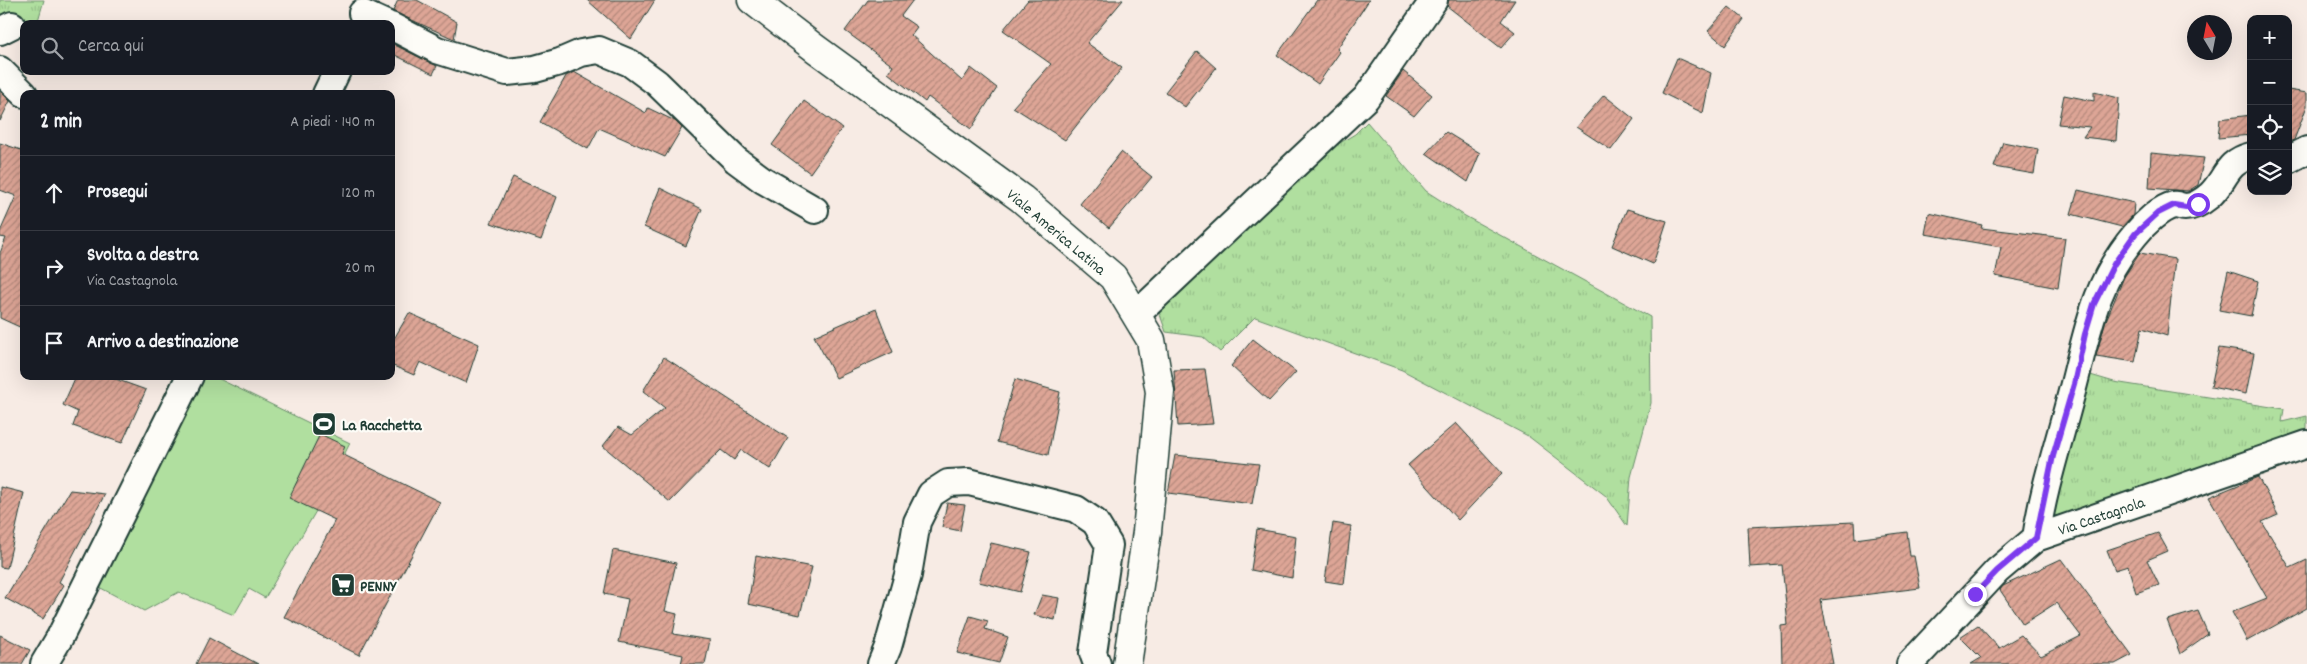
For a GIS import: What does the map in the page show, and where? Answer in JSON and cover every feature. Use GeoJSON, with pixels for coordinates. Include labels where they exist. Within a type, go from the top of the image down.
{"type":"FeatureCollection","features":[{"type":"Feature","properties":{"kind":"main road","name":"Viale America Latina"},"geometry":{"type":"LineString","coordinates":[[752,0],[816,50],[1022,199],[1113,277],[1136,315],[1150,340],[1160,392],[1147,532],[1127,664]]}},
{"type":"Feature","properties":{"kind":"street"},"geometry":{"type":"LineString","coordinates":[[1136,315],[1366,98],[1434,0]]}},
{"type":"Feature","properties":{"kind":"street"},"geometry":{"type":"LineString","coordinates":[[362,12],[378,20]]}},
{"type":"Feature","properties":{"kind":"street"},"geometry":{"type":"LineString","coordinates":[[395,28],[437,50],[507,72],[535,69],[560,62],[581,53],[599,50],[630,63],[656,83],[736,160],[763,180],[815,210]]}},
{"type":"Feature","properties":{"kind":"street"},"geometry":{"type":"LineString","coordinates":[[0,70],[20,90]]}},
{"type":"Feature","properties":{"kind":"street"},"geometry":{"type":"LineString","coordinates":[[328,90],[335,75]]}},
{"type":"Feature","properties":{"kind":"street"},"geometry":{"type":"LineString","coordinates":[[2292,158],[2307,150]]}},
{"type":"Feature","properties":{"kind":"street"},"geometry":{"type":"LineString","coordinates":[[2036,538],[2053,456],[2074,384],[2085,334],[2094,304],[2114,264],[2135,234],[2158,213],[2174,205],[2186,207],[2198,204],[2209,196],[2228,168],[2238,160],[2247,157]]}},
{"type":"Feature","properties":{"kind":"street"},"geometry":{"type":"LineString","coordinates":[[44,664],[60,637],[188,380]]}},
{"type":"Feature","properties":{"kind":"street","name":"Via Castagnola"},"geometry":{"type":"LineString","coordinates":[[1910,664],[1997,571],[2036,538],[2307,444]]}},
{"type":"Feature","properties":{"kind":"street"},"geometry":{"type":"LineString","coordinates":[[881,664],[908,575],[917,522],[931,494],[948,483],[969,482],[1076,509],[1095,522],[1109,545],[1093,653],[1097,664]]}},
{"type":"Feature","properties":{"kind":"green space"},"geometry":{"type":"Polygon","coordinates":[[[0,0],[44,0],[38,20],[20,20],[20,23],[0,18],[0,0]]]}},
{"type":"Feature","properties":{"kind":"green space"},"geometry":{"type":"Polygon","coordinates":[[[1367,122],[1426,191],[1465,216],[1650,317],[1651,403],[1631,477],[1627,526],[1606,496],[1528,436],[1402,370],[1255,317],[1220,352],[1203,337],[1166,332],[1158,309],[1328,150],[1355,134],[1367,122]]]}},
{"type":"Feature","properties":{"kind":"green space"},"geometry":{"type":"Polygon","coordinates":[[[2087,374],[2114,382],[2284,409],[2282,422],[2307,416],[2307,440],[2052,527],[2052,483],[2087,374]]]}},
{"type":"Feature","properties":{"kind":"green space"},"geometry":{"type":"Polygon","coordinates":[[[199,380],[221,380],[350,443],[316,511],[265,598],[249,589],[234,615],[179,592],[144,611],[99,587],[199,380]]]}},
{"type":"Feature","properties":{"kind":"building"},"geometry":{"type":"Polygon","coordinates":[[[398,0],[417,0],[457,22],[454,39],[394,12],[398,0]]]}},
{"type":"Feature","properties":{"kind":"building"},"geometry":{"type":"Polygon","coordinates":[[[587,0],[655,0],[631,39],[587,0]]]}},
{"type":"Feature","properties":{"kind":"building"},"geometry":{"type":"Polygon","coordinates":[[[868,0],[913,0],[901,16],[917,27],[911,35],[962,81],[971,68],[997,88],[971,129],[928,97],[925,102],[888,73],[893,66],[845,31],[868,0]]]}},
{"type":"Feature","properties":{"kind":"building"},"geometry":{"type":"Polygon","coordinates":[[[1028,0],[1123,0],[1087,43],[1122,68],[1065,140],[1013,107],[1051,64],[1003,30],[1028,0]]]}},
{"type":"Feature","properties":{"kind":"building"},"geometry":{"type":"Polygon","coordinates":[[[1317,0],[1369,0],[1337,49],[1340,52],[1318,84],[1277,55],[1317,0]]]}},
{"type":"Feature","properties":{"kind":"building"},"geometry":{"type":"Polygon","coordinates":[[[1449,0],[1515,0],[1501,21],[1515,32],[1501,48],[1447,6],[1449,0]]]}},
{"type":"Feature","properties":{"kind":"building"},"geometry":{"type":"Polygon","coordinates":[[[1729,7],[1744,19],[1725,46],[1708,31],[1729,7]]]}},
{"type":"Feature","properties":{"kind":"building"},"geometry":{"type":"Polygon","coordinates":[[[395,45],[437,66],[433,74],[395,55],[395,45]]]}},
{"type":"Feature","properties":{"kind":"building"},"geometry":{"type":"Polygon","coordinates":[[[1197,51],[1216,68],[1185,107],[1165,92],[1197,51]]]}},
{"type":"Feature","properties":{"kind":"building"},"geometry":{"type":"Polygon","coordinates":[[[1677,58],[1711,73],[1703,113],[1662,93],[1677,58]]]}},
{"type":"Feature","properties":{"kind":"building"},"geometry":{"type":"Polygon","coordinates":[[[1403,71],[1432,95],[1414,116],[1386,96],[1403,71]]]}},
{"type":"Feature","properties":{"kind":"building"},"geometry":{"type":"Polygon","coordinates":[[[574,72],[646,113],[648,108],[675,121],[682,128],[665,157],[599,128],[588,149],[540,122],[566,76],[574,72]]]}},
{"type":"Feature","properties":{"kind":"building"},"geometry":{"type":"Polygon","coordinates":[[[0,91],[10,101],[0,121],[0,91]]]}},
{"type":"Feature","properties":{"kind":"building"},"geometry":{"type":"Polygon","coordinates":[[[2292,91],[2307,93],[2307,106],[2292,141],[2292,91]]]}},
{"type":"Feature","properties":{"kind":"building"},"geometry":{"type":"Polygon","coordinates":[[[2094,92],[2119,98],[2116,141],[2083,137],[2090,127],[2058,124],[2064,95],[2094,101],[2094,92]]]}},
{"type":"Feature","properties":{"kind":"building"},"geometry":{"type":"Polygon","coordinates":[[[1604,95],[1634,119],[1611,150],[1576,127],[1604,95]]]}},
{"type":"Feature","properties":{"kind":"building"},"geometry":{"type":"Polygon","coordinates":[[[804,101],[842,128],[810,173],[772,145],[804,101]]]}},
{"type":"Feature","properties":{"kind":"building"},"geometry":{"type":"Polygon","coordinates":[[[2247,116],[2247,135],[2218,138],[2220,119],[2247,116]]]}},
{"type":"Feature","properties":{"kind":"building"},"geometry":{"type":"Polygon","coordinates":[[[1446,132],[1480,153],[1468,182],[1426,153],[1446,132]]]}},
{"type":"Feature","properties":{"kind":"building"},"geometry":{"type":"Polygon","coordinates":[[[2003,142],[2038,149],[2034,174],[1994,167],[2003,142]]]}},
{"type":"Feature","properties":{"kind":"building"},"geometry":{"type":"Polygon","coordinates":[[[0,143],[20,150],[20,327],[0,318],[0,253],[6,238],[0,237],[0,232],[16,196],[0,190],[0,143]]]}},
{"type":"Feature","properties":{"kind":"building"},"geometry":{"type":"Polygon","coordinates":[[[1121,152],[1152,177],[1109,228],[1080,204],[1121,152]]]}},
{"type":"Feature","properties":{"kind":"building"},"geometry":{"type":"Polygon","coordinates":[[[2151,153],[2204,158],[2198,185],[2188,191],[2149,188],[2151,153]]]}},
{"type":"Feature","properties":{"kind":"building"},"geometry":{"type":"Polygon","coordinates":[[[513,177],[557,197],[541,240],[491,223],[513,177]]]}},
{"type":"Feature","properties":{"kind":"building"},"geometry":{"type":"Polygon","coordinates":[[[660,188],[702,209],[686,246],[644,227],[660,188]]]}},
{"type":"Feature","properties":{"kind":"building"},"geometry":{"type":"Polygon","coordinates":[[[2078,190],[2134,203],[2133,215],[2122,227],[2071,214],[2078,190]]]}},
{"type":"Feature","properties":{"kind":"building"},"geometry":{"type":"Polygon","coordinates":[[[1627,209],[1667,221],[1653,264],[1612,246],[1627,209]]]}},
{"type":"Feature","properties":{"kind":"building"},"geometry":{"type":"Polygon","coordinates":[[[1929,213],[1982,225],[1981,228],[2065,238],[2058,288],[1995,276],[2001,247],[1925,234],[1929,213]]]}},
{"type":"Feature","properties":{"kind":"building"},"geometry":{"type":"Polygon","coordinates":[[[2140,253],[2175,259],[2167,336],[2142,328],[2135,362],[2096,356],[2105,323],[2124,277],[2140,253]]]}},
{"type":"Feature","properties":{"kind":"building"},"geometry":{"type":"Polygon","coordinates":[[[2228,271],[2258,281],[2251,316],[2219,310],[2228,271]]]}},
{"type":"Feature","properties":{"kind":"building"},"geometry":{"type":"Polygon","coordinates":[[[876,309],[893,352],[836,378],[814,336],[876,309]]]}},
{"type":"Feature","properties":{"kind":"building"},"geometry":{"type":"Polygon","coordinates":[[[409,313],[479,344],[466,383],[420,362],[414,375],[395,367],[395,337],[409,313]]]}},
{"type":"Feature","properties":{"kind":"building"},"geometry":{"type":"Polygon","coordinates":[[[1253,339],[1296,372],[1269,401],[1231,366],[1253,339]]]}},
{"type":"Feature","properties":{"kind":"building"},"geometry":{"type":"Polygon","coordinates":[[[2219,348],[2254,353],[2246,394],[2211,387],[2219,348]]]}},
{"type":"Feature","properties":{"kind":"building"},"geometry":{"type":"Polygon","coordinates":[[[664,357],[788,438],[770,469],[741,450],[734,460],[721,450],[670,502],[603,446],[618,427],[632,435],[665,408],[643,391],[664,357]]]}},
{"type":"Feature","properties":{"kind":"building"},"geometry":{"type":"Polygon","coordinates":[[[1205,369],[1213,424],[1178,426],[1174,370],[1205,369]]]}},
{"type":"Feature","properties":{"kind":"building"},"geometry":{"type":"Polygon","coordinates":[[[1015,379],[1060,392],[1048,455],[997,442],[1015,379]]]}},
{"type":"Feature","properties":{"kind":"building"},"geometry":{"type":"Polygon","coordinates":[[[74,380],[118,380],[146,390],[122,443],[73,426],[78,412],[63,405],[74,380]]]}},
{"type":"Feature","properties":{"kind":"building"},"geometry":{"type":"Polygon","coordinates":[[[1456,423],[1502,473],[1458,520],[1408,465],[1456,423]]]}},
{"type":"Feature","properties":{"kind":"building"},"geometry":{"type":"Polygon","coordinates":[[[320,434],[345,446],[342,454],[440,502],[359,655],[284,617],[335,520],[289,498],[320,434]]]}},
{"type":"Feature","properties":{"kind":"building"},"geometry":{"type":"Polygon","coordinates":[[[1175,455],[1259,464],[1252,504],[1168,493],[1175,455]]]}},
{"type":"Feature","properties":{"kind":"building"},"geometry":{"type":"Polygon","coordinates":[[[2258,477],[2278,515],[2262,522],[2290,568],[2307,560],[2307,608],[2247,641],[2232,612],[2267,598],[2209,497],[2258,477]]]}},
{"type":"Feature","properties":{"kind":"building"},"geometry":{"type":"Polygon","coordinates":[[[0,487],[24,493],[7,568],[0,567],[0,487]]]}},
{"type":"Feature","properties":{"kind":"building"},"geometry":{"type":"Polygon","coordinates":[[[70,490],[105,494],[59,582],[64,585],[43,619],[5,598],[70,490]]]}},
{"type":"Feature","properties":{"kind":"building"},"geometry":{"type":"Polygon","coordinates":[[[947,503],[965,505],[960,531],[942,527],[947,503]]]}},
{"type":"Feature","properties":{"kind":"building"},"geometry":{"type":"Polygon","coordinates":[[[1854,522],[1855,539],[1907,532],[1910,556],[1914,556],[1920,588],[1821,600],[1833,664],[1782,664],[1781,626],[1788,625],[1782,565],[1750,567],[1748,527],[1854,522]]]}},
{"type":"Feature","properties":{"kind":"building"},"geometry":{"type":"Polygon","coordinates":[[[1333,523],[1351,526],[1344,584],[1325,581],[1333,523]]]}},
{"type":"Feature","properties":{"kind":"building"},"geometry":{"type":"Polygon","coordinates":[[[1257,529],[1296,536],[1292,578],[1251,570],[1257,529]]]}},
{"type":"Feature","properties":{"kind":"building"},"geometry":{"type":"Polygon","coordinates":[[[2158,533],[2168,551],[2147,560],[2159,585],[2136,593],[2128,566],[2115,570],[2107,550],[2158,533]]]}},
{"type":"Feature","properties":{"kind":"building"},"geometry":{"type":"Polygon","coordinates":[[[991,543],[1031,552],[1020,592],[979,582],[991,543]]]}},
{"type":"Feature","properties":{"kind":"building"},"geometry":{"type":"Polygon","coordinates":[[[613,550],[676,563],[665,611],[677,614],[673,634],[710,640],[705,664],[681,664],[683,655],[619,642],[628,599],[604,594],[613,550]]]}},
{"type":"Feature","properties":{"kind":"building"},"geometry":{"type":"Polygon","coordinates":[[[756,556],[812,567],[800,615],[748,604],[756,556]]]}},
{"type":"Feature","properties":{"kind":"building"},"geometry":{"type":"Polygon","coordinates":[[[2061,559],[2132,655],[2115,664],[1971,664],[1981,658],[1960,637],[1978,625],[1999,648],[2021,635],[2041,656],[2081,636],[2056,603],[2023,624],[2000,590],[2003,586],[2061,559]]]}},
{"type":"Feature","properties":{"kind":"building"},"geometry":{"type":"Polygon","coordinates":[[[1042,595],[1059,598],[1055,620],[1034,615],[1042,595]]]}},
{"type":"Feature","properties":{"kind":"building"},"geometry":{"type":"Polygon","coordinates":[[[2198,611],[2208,634],[2180,654],[2167,620],[2198,611]]]}},
{"type":"Feature","properties":{"kind":"building"},"geometry":{"type":"Polygon","coordinates":[[[970,616],[988,621],[985,629],[1008,637],[999,663],[957,653],[970,616]]]}},
{"type":"Feature","properties":{"kind":"building"},"geometry":{"type":"Polygon","coordinates":[[[0,635],[30,650],[22,664],[0,664],[0,635]]]}},
{"type":"Feature","properties":{"kind":"building"},"geometry":{"type":"Polygon","coordinates":[[[209,638],[258,664],[196,664],[209,638]]]}},
{"type":"Feature","properties":{"kind":"place","name":"La Racchetta"},"geometry":{"type":"Point","coordinates":[324,424]}},
{"type":"Feature","properties":{"kind":"place","name":"PENNY"},"geometry":{"type":"Point","coordinates":[343,585]}},
{"type":"Feature","properties":{"kind":"route"},"geometry":{"type":"LineString","coordinates":[[1975,594],[1997,571],[2036,538],[2039,516],[2053,456],[2063,427],[2085,334],[2094,304],[2114,264],[2135,234],[2158,213],[2174,205],[2186,207],[2198,204]]}}]}
